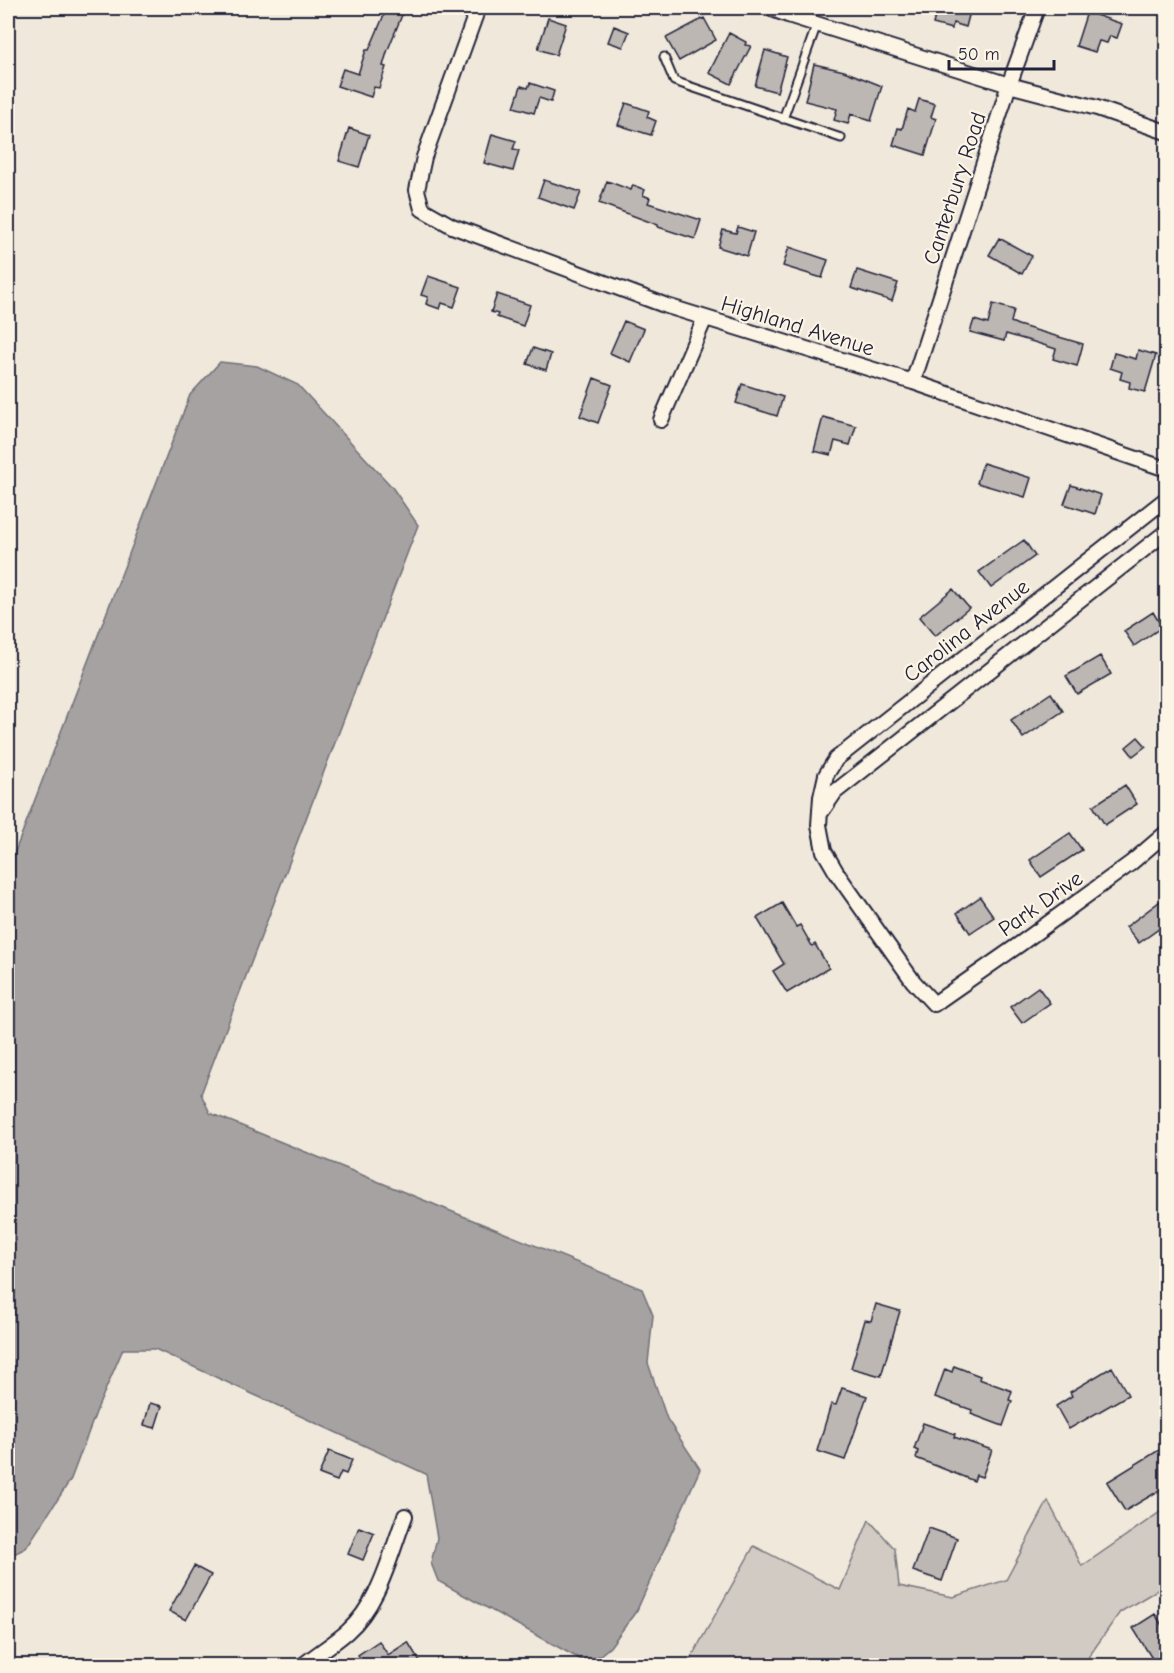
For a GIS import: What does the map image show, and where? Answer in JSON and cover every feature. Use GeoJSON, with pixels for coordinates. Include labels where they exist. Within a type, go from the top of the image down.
{"type":"FeatureCollection","features":[{"type":"Feature","properties":{"kind":"street","name":"Highland Avenue"},"geometry":{"type":"LineString","coordinates":[[478,8],[424,157],[417,190],[422,209],[452,226],[705,318],[913,382],[1167,469]]}},
{"type":"Feature","properties":{"kind":"street"},"geometry":{"type":"LineString","coordinates":[[770,8],[1010,85],[1096,108],[1167,132]]}},
{"type":"Feature","properties":{"kind":"street","name":"Canterbury Road"},"geometry":{"type":"LineString","coordinates":[[913,382],[1036,8]]}},
{"type":"Feature","properties":{"kind":"street"},"geometry":{"type":"LineString","coordinates":[[661,420],[705,318]]}},
{"type":"Feature","properties":{"kind":"street","name":"Carolina Avenue"},"geometry":{"type":"LineString","coordinates":[[934,1004],[913,981],[833,867],[824,850],[819,825],[821,797],[826,775],[836,759],[1167,499]]}},
{"type":"Feature","properties":{"kind":"street","name":"Carolina Avenue"},"geometry":{"type":"LineString","coordinates":[[821,813],[835,792],[1167,532]]}},
{"type":"Feature","properties":{"kind":"street"},"geometry":{"type":"LineString","coordinates":[[992,636],[1008,657]]}},
{"type":"Feature","properties":{"kind":"street","name":"Park Drive"},"geometry":{"type":"LineString","coordinates":[[934,1004],[1131,863],[1167,833]]}},
{"type":"Feature","properties":{"kind":"street"},"geometry":{"type":"LineString","coordinates":[[302,1665],[347,1632],[364,1611],[384,1575],[405,1516]]}},
{"type":"Feature","properties":{"kind":"lane"},"geometry":{"type":"LineString","coordinates":[[783,119],[816,24]]}},
{"type":"Feature","properties":{"kind":"lane"},"geometry":{"type":"LineString","coordinates":[[664,57],[674,81],[841,138]]}},
{"type":"Feature","properties":{"kind":"shaded area"},"geometry":{"type":"Polygon","coordinates":[[[220,362],[257,366],[298,385],[392,487],[418,525],[201,1094],[210,1113],[642,1289],[653,1315],[648,1363],[667,1419],[700,1469],[637,1610],[610,1647],[589,1664],[438,1581],[431,1563],[437,1538],[426,1474],[155,1349],[123,1349],[71,1479],[26,1548],[8,1557],[8,870],[190,395],[220,362]]]}},
{"type":"Feature","properties":{"kind":"shaded area"},"geometry":{"type":"Polygon","coordinates":[[[1048,1501],[1082,1566],[1166,1508],[1166,1585],[1120,1612],[1083,1665],[687,1665],[754,1546],[840,1590],[869,1520],[895,1549],[899,1586],[953,1597],[1006,1580],[1048,1501]]]}},
{"type":"Feature","properties":{"kind":"building"},"geometry":{"type":"Polygon","coordinates":[[[387,8],[404,10],[387,52],[383,66],[386,67],[379,88],[374,87],[371,97],[337,86],[343,69],[358,74],[366,50],[369,50],[387,8]]]}},
{"type":"Feature","properties":{"kind":"building"},"geometry":{"type":"Polygon","coordinates":[[[937,8],[951,12],[953,8],[971,8],[966,27],[953,23],[952,29],[933,24],[937,8]]]}},
{"type":"Feature","properties":{"kind":"building"},"geometry":{"type":"Polygon","coordinates":[[[1087,12],[1122,24],[1117,38],[1110,36],[1107,43],[1099,41],[1095,52],[1076,46],[1087,12]]]}},
{"type":"Feature","properties":{"kind":"building"},"geometry":{"type":"Polygon","coordinates":[[[548,18],[566,24],[556,55],[538,49],[548,18]]]}},
{"type":"Feature","properties":{"kind":"building"},"geometry":{"type":"Polygon","coordinates":[[[704,18],[716,40],[679,61],[666,38],[704,18]]]}},
{"type":"Feature","properties":{"kind":"building"},"geometry":{"type":"Polygon","coordinates":[[[614,26],[629,32],[623,47],[608,42],[614,26]]]}},
{"type":"Feature","properties":{"kind":"building"},"geometry":{"type":"Polygon","coordinates":[[[729,33],[746,42],[745,45],[751,46],[731,84],[709,73],[729,33]]]}},
{"type":"Feature","properties":{"kind":"building"},"geometry":{"type":"Polygon","coordinates":[[[765,50],[787,57],[777,92],[755,86],[765,50]]]}},
{"type":"Feature","properties":{"kind":"building"},"geometry":{"type":"Polygon","coordinates":[[[814,64],[844,71],[882,86],[871,121],[851,114],[848,124],[834,120],[837,109],[805,101],[814,64]]]}},
{"type":"Feature","properties":{"kind":"building"},"geometry":{"type":"Polygon","coordinates":[[[530,83],[554,91],[551,102],[539,98],[534,113],[514,107],[521,86],[528,88],[530,83]]]}},
{"type":"Feature","properties":{"kind":"building"},"geometry":{"type":"Polygon","coordinates":[[[919,99],[935,104],[931,117],[936,119],[925,155],[893,145],[898,128],[902,129],[908,109],[915,112],[919,99]]]}},
{"type":"Feature","properties":{"kind":"building"},"geometry":{"type":"Polygon","coordinates":[[[626,103],[649,111],[647,117],[656,121],[651,135],[618,125],[626,103]]]}},
{"type":"Feature","properties":{"kind":"building"},"geometry":{"type":"Polygon","coordinates":[[[349,128],[369,135],[359,167],[339,161],[349,128]]]}},
{"type":"Feature","properties":{"kind":"building"},"geometry":{"type":"Polygon","coordinates":[[[492,134],[516,141],[513,149],[519,150],[513,171],[484,163],[492,134]]]}},
{"type":"Feature","properties":{"kind":"building"},"geometry":{"type":"Polygon","coordinates":[[[544,180],[581,192],[574,210],[538,197],[544,180]]]}},
{"type":"Feature","properties":{"kind":"building"},"geometry":{"type":"Polygon","coordinates":[[[607,181],[631,190],[633,185],[645,190],[643,195],[650,198],[648,203],[701,220],[695,239],[599,203],[607,181]]]}},
{"type":"Feature","properties":{"kind":"building"},"geometry":{"type":"Polygon","coordinates":[[[738,227],[754,232],[747,256],[718,247],[723,230],[736,233],[738,227]]]}},
{"type":"Feature","properties":{"kind":"building"},"geometry":{"type":"Polygon","coordinates":[[[999,238],[1032,256],[1022,274],[989,255],[999,238]]]}},
{"type":"Feature","properties":{"kind":"building"},"geometry":{"type":"Polygon","coordinates":[[[789,247],[828,260],[822,278],[783,266],[789,247]]]}},
{"type":"Feature","properties":{"kind":"building"},"geometry":{"type":"Polygon","coordinates":[[[857,270],[898,283],[892,301],[851,288],[857,270]]]}},
{"type":"Feature","properties":{"kind":"building"},"geometry":{"type":"Polygon","coordinates":[[[428,276],[461,287],[454,307],[442,303],[440,309],[426,304],[428,297],[421,295],[428,276]]]}},
{"type":"Feature","properties":{"kind":"building"},"geometry":{"type":"Polygon","coordinates":[[[497,294],[530,305],[523,326],[497,317],[498,314],[491,312],[497,294]]]}},
{"type":"Feature","properties":{"kind":"building"},"geometry":{"type":"Polygon","coordinates":[[[993,304],[1014,310],[1011,322],[1083,344],[1077,366],[1053,359],[1056,349],[1034,342],[1006,334],[1004,341],[970,332],[974,320],[988,324],[993,304]]]}},
{"type":"Feature","properties":{"kind":"building"},"geometry":{"type":"Polygon","coordinates":[[[624,321],[644,329],[630,362],[610,353],[624,321]]]}},
{"type":"Feature","properties":{"kind":"building"},"geometry":{"type":"Polygon","coordinates":[[[533,348],[551,354],[546,370],[527,364],[533,348]]]}},
{"type":"Feature","properties":{"kind":"building"},"geometry":{"type":"Polygon","coordinates":[[[1138,350],[1156,355],[1145,392],[1129,388],[1130,382],[1120,379],[1122,372],[1110,368],[1114,353],[1136,359],[1138,350]]]}},
{"type":"Feature","properties":{"kind":"building"},"geometry":{"type":"Polygon","coordinates":[[[594,378],[612,385],[598,423],[580,416],[594,378]]]}},
{"type":"Feature","properties":{"kind":"building"},"geometry":{"type":"Polygon","coordinates":[[[742,384],[783,397],[777,416],[736,403],[742,384]]]}},
{"type":"Feature","properties":{"kind":"building"},"geometry":{"type":"Polygon","coordinates":[[[823,417],[856,426],[850,445],[835,441],[831,455],[814,451],[823,417]]]}},
{"type":"Feature","properties":{"kind":"building"},"geometry":{"type":"Polygon","coordinates":[[[983,463],[1031,478],[1025,497],[977,483],[983,463]]]}},
{"type":"Feature","properties":{"kind":"building"},"geometry":{"type":"Polygon","coordinates":[[[1071,485],[1101,495],[1095,514],[1064,504],[1071,485]]]}},
{"type":"Feature","properties":{"kind":"building"},"geometry":{"type":"Polygon","coordinates":[[[1024,540],[1035,556],[991,588],[979,572],[1024,540]]]}},
{"type":"Feature","properties":{"kind":"building"},"geometry":{"type":"Polygon","coordinates":[[[953,589],[969,608],[935,636],[919,617],[953,589]]]}},
{"type":"Feature","properties":{"kind":"building"},"geometry":{"type":"Polygon","coordinates":[[[1153,612],[1162,627],[1134,646],[1124,631],[1153,612]]]}},
{"type":"Feature","properties":{"kind":"building"},"geometry":{"type":"Polygon","coordinates":[[[1100,656],[1111,674],[1077,694],[1066,676],[1100,656]]]}},
{"type":"Feature","properties":{"kind":"building"},"geometry":{"type":"Polygon","coordinates":[[[1051,693],[1063,711],[1023,738],[1011,720],[1051,693]]]}},
{"type":"Feature","properties":{"kind":"building"},"geometry":{"type":"Polygon","coordinates":[[[1138,737],[1146,746],[1133,756],[1126,747],[1138,737]]]}},
{"type":"Feature","properties":{"kind":"building"},"geometry":{"type":"Polygon","coordinates":[[[1125,785],[1137,804],[1105,825],[1093,806],[1125,785]]]}},
{"type":"Feature","properties":{"kind":"building"},"geometry":{"type":"Polygon","coordinates":[[[1070,833],[1082,850],[1041,877],[1030,860],[1070,833]]]}},
{"type":"Feature","properties":{"kind":"building"},"geometry":{"type":"Polygon","coordinates":[[[1167,896],[1167,923],[1139,943],[1126,927],[1167,896]]]}},
{"type":"Feature","properties":{"kind":"building"},"geometry":{"type":"Polygon","coordinates":[[[980,897],[994,917],[970,933],[957,913],[980,897]]]}},
{"type":"Feature","properties":{"kind":"building"},"geometry":{"type":"Polygon","coordinates":[[[782,903],[796,927],[800,925],[812,946],[815,944],[829,968],[787,993],[773,971],[784,964],[757,918],[782,903]]]}},
{"type":"Feature","properties":{"kind":"building"},"geometry":{"type":"Polygon","coordinates":[[[1038,987],[1050,1003],[1022,1023],[1010,1007],[1038,987]]]}},
{"type":"Feature","properties":{"kind":"building"},"geometry":{"type":"Polygon","coordinates":[[[876,1304],[900,1311],[881,1376],[851,1368],[865,1320],[871,1321],[876,1304]]]}},
{"type":"Feature","properties":{"kind":"building"},"geometry":{"type":"Polygon","coordinates":[[[954,1366],[980,1376],[979,1379],[1012,1391],[1009,1400],[1012,1401],[1003,1426],[971,1414],[972,1410],[935,1397],[945,1369],[952,1372],[954,1366]]]}},
{"type":"Feature","properties":{"kind":"building"},"geometry":{"type":"Polygon","coordinates":[[[1112,1367],[1128,1395],[1069,1429],[1056,1406],[1072,1396],[1070,1392],[1112,1367]]]}},
{"type":"Feature","properties":{"kind":"building"},"geometry":{"type":"Polygon","coordinates":[[[842,1388],[867,1396],[845,1460],[817,1451],[831,1404],[836,1405],[842,1388]]]}},
{"type":"Feature","properties":{"kind":"building"},"geometry":{"type":"Polygon","coordinates":[[[150,1403],[162,1406],[155,1428],[144,1425],[150,1403]]]}},
{"type":"Feature","properties":{"kind":"building"},"geometry":{"type":"Polygon","coordinates":[[[923,1423],[992,1450],[982,1477],[976,1475],[974,1481],[916,1458],[918,1451],[914,1449],[923,1423]]]}},
{"type":"Feature","properties":{"kind":"building"},"geometry":{"type":"Polygon","coordinates":[[[1167,1445],[1167,1486],[1125,1511],[1107,1482],[1167,1445]]]}},
{"type":"Feature","properties":{"kind":"building"},"geometry":{"type":"Polygon","coordinates":[[[329,1451],[352,1460],[346,1474],[341,1472],[337,1481],[319,1474],[329,1451]]]}},
{"type":"Feature","properties":{"kind":"building"},"geometry":{"type":"Polygon","coordinates":[[[359,1527],[374,1533],[363,1560],[348,1554],[359,1527]]]}},
{"type":"Feature","properties":{"kind":"building"},"geometry":{"type":"Polygon","coordinates":[[[929,1528],[957,1538],[942,1581],[913,1571],[929,1528]]]}},
{"type":"Feature","properties":{"kind":"building"},"geometry":{"type":"Polygon","coordinates":[[[194,1566],[211,1575],[186,1620],[169,1611],[194,1566]]]}},
{"type":"Feature","properties":{"kind":"building"},"geometry":{"type":"Polygon","coordinates":[[[1155,1614],[1167,1633],[1167,1658],[1156,1665],[1133,1628],[1155,1614]]]}},
{"type":"Feature","properties":{"kind":"building"},"geometry":{"type":"Polygon","coordinates":[[[379,1641],[388,1655],[408,1642],[420,1662],[414,1665],[365,1665],[358,1655],[379,1641]]]}}]}
